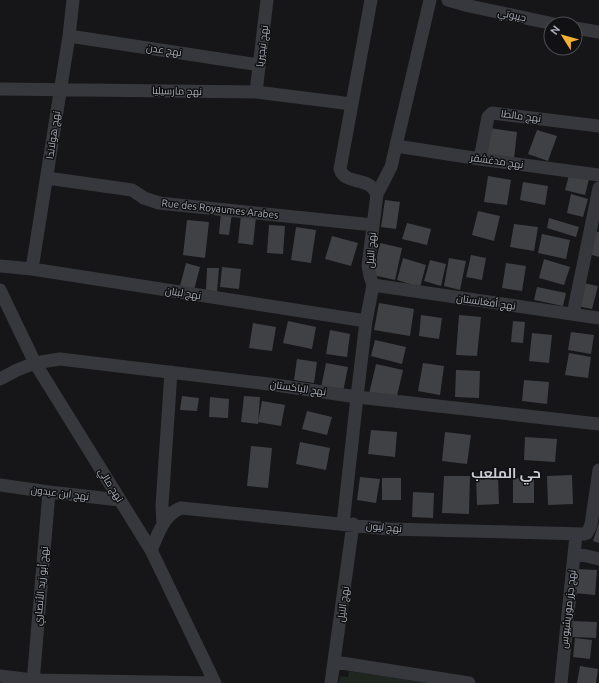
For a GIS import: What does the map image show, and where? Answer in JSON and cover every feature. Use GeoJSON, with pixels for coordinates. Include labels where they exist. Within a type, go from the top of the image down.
{"type":"FeatureCollection","features":[{"type":"Feature","properties":{"kind":"street","name":"نهج هولاندا"},"geometry":{"type":"LineString","coordinates":[[32,270],[47,178],[59,89],[69,36],[73,0]]}},
{"type":"Feature","properties":{"kind":"street","name":"نهج نيجيريا"},"geometry":{"type":"LineString","coordinates":[[256,92],[267,0]]}},
{"type":"Feature","properties":{"kind":"street"},"geometry":{"type":"LineString","coordinates":[[371,0],[340,169],[346,178],[361,181],[371,186],[377,194],[391,167],[430,0]]}},
{"type":"Feature","properties":{"kind":"street","name":"جيبوتي"},"geometry":{"type":"LineString","coordinates":[[448,0],[543,22]]}},
{"type":"Feature","properties":{"kind":"street"},"geometry":{"type":"LineString","coordinates":[[583,29],[599,32]]}},
{"type":"Feature","properties":{"kind":"street","name":"نهج عدن"},"geometry":{"type":"LineString","coordinates":[[69,36],[259,65]]}},
{"type":"Feature","properties":{"kind":"street","name":"نهج مارسيليا"},"geometry":{"type":"LineString","coordinates":[[0,89],[256,92],[352,104]]}},
{"type":"Feature","properties":{"kind":"street","name":"نهج مالطا"},"geometry":{"type":"LineString","coordinates":[[480,159],[488,117],[492,113],[599,126]]}},
{"type":"Feature","properties":{"kind":"street","name":"نهج مدغشقر"},"geometry":{"type":"LineString","coordinates":[[396,146],[599,175]]}},
{"type":"Feature","properties":{"kind":"street","name":"Rue des Royaumes Arabes"},"geometry":{"type":"LineString","coordinates":[[47,178],[132,190],[144,198],[159,203],[373,225]]}},
{"type":"Feature","properties":{"kind":"street"},"geometry":{"type":"LineString","coordinates":[[572,314],[599,188]]}},
{"type":"Feature","properties":{"kind":"street","name":"نهج النيل"},"geometry":{"type":"LineString","coordinates":[[331,683],[335,662],[348,524],[357,397],[366,321],[373,285],[368,266],[377,194]]}},
{"type":"Feature","properties":{"kind":"street","name":"نهج لبنان"},"geometry":{"type":"LineString","coordinates":[[0,266],[366,321]]}},
{"type":"Feature","properties":{"kind":"street","name":"نهج أفغانستان"},"geometry":{"type":"LineString","coordinates":[[373,285],[599,318]]}},
{"type":"Feature","properties":{"kind":"street","name":"نهج مالي"},"geometry":{"type":"LineString","coordinates":[[0,290],[35,363],[151,550],[215,683]]}},
{"type":"Feature","properties":{"kind":"street","name":"نهج الباكستان"},"geometry":{"type":"LineString","coordinates":[[0,379],[35,363],[60,359],[357,397],[599,424]]}},
{"type":"Feature","properties":{"kind":"street"},"geometry":{"type":"LineString","coordinates":[[151,550],[163,524],[162,505],[171,372]]}},
{"type":"Feature","properties":{"kind":"street","name":"نهج جزر موريشيوس"},"geometry":{"type":"LineString","coordinates":[[561,683],[574,553],[582,534],[591,525],[599,470]]}},
{"type":"Feature","properties":{"kind":"street","name":"نهج ابن عبدون"},"geometry":{"type":"LineString","coordinates":[[0,485],[120,500]]}},
{"type":"Feature","properties":{"kind":"street","name":"نهج أبو زيد الأنصاري"},"geometry":{"type":"LineString","coordinates":[[33,681],[49,492]]}},
{"type":"Feature","properties":{"kind":"street","name":"نهج ليون"},"geometry":{"type":"LineString","coordinates":[[163,524],[170,514],[180,508],[389,529],[582,534]]}},
{"type":"Feature","properties":{"kind":"street"},"geometry":{"type":"LineString","coordinates":[[574,553],[599,559]]}},
{"type":"Feature","properties":{"kind":"street"},"geometry":{"type":"LineString","coordinates":[[335,662],[468,683]]}},
{"type":"Feature","properties":{"kind":"street"},"geometry":{"type":"LineString","coordinates":[[0,676],[33,681],[215,683]]}},
{"type":"Feature","properties":{"kind":"shaded area"},"geometry":{"type":"Polygon","coordinates":[[[349,671],[426,683],[339,683],[340,676],[348,677],[349,671]]]}},
{"type":"Feature","properties":{"kind":"building"},"geometry":{"type":"Polygon","coordinates":[[[489,128],[517,132],[514,159],[485,156],[489,128]]]}},
{"type":"Feature","properties":{"kind":"building"},"geometry":{"type":"Polygon","coordinates":[[[537,130],[557,136],[548,161],[528,154],[537,130]]]}},
{"type":"Feature","properties":{"kind":"building"},"geometry":{"type":"Polygon","coordinates":[[[569,175],[589,179],[585,195],[565,190],[569,175]]]}},
{"type":"Feature","properties":{"kind":"building"},"geometry":{"type":"Polygon","coordinates":[[[488,176],[511,180],[507,205],[484,202],[488,176]]]}},
{"type":"Feature","properties":{"kind":"building"},"geometry":{"type":"Polygon","coordinates":[[[523,182],[548,186],[545,205],[520,200],[523,182]]]}},
{"type":"Feature","properties":{"kind":"building"},"geometry":{"type":"Polygon","coordinates":[[[571,194],[588,199],[583,217],[567,213],[571,194]]]}},
{"type":"Feature","properties":{"kind":"building"},"geometry":{"type":"Polygon","coordinates":[[[385,200],[400,202],[396,229],[381,227],[385,200]]]}},
{"type":"Feature","properties":{"kind":"building"},"geometry":{"type":"Polygon","coordinates":[[[478,211],[500,216],[494,241],[472,235],[478,211]]]}},
{"type":"Feature","properties":{"kind":"building"},"geometry":{"type":"Polygon","coordinates":[[[221,212],[232,213],[229,235],[219,234],[221,212]]]}},
{"type":"Feature","properties":{"kind":"building"},"geometry":{"type":"Polygon","coordinates":[[[241,215],[256,217],[253,245],[238,243],[241,215]]]}},
{"type":"Feature","properties":{"kind":"building"},"geometry":{"type":"Polygon","coordinates":[[[549,218],[579,227],[576,237],[547,228],[549,218]]]}},
{"type":"Feature","properties":{"kind":"building"},"geometry":{"type":"Polygon","coordinates":[[[187,220],[209,222],[205,258],[183,255],[187,220]]]}},
{"type":"Feature","properties":{"kind":"building"},"geometry":{"type":"Polygon","coordinates":[[[407,223],[431,229],[427,245],[402,239],[407,223]]]}},
{"type":"Feature","properties":{"kind":"building"},"geometry":{"type":"Polygon","coordinates":[[[514,224],[538,227],[534,251],[510,247],[514,224]]]}},
{"type":"Feature","properties":{"kind":"building"},"geometry":{"type":"Polygon","coordinates":[[[269,225],[285,226],[283,254],[267,253],[269,225]]]}},
{"type":"Feature","properties":{"kind":"building"},"geometry":{"type":"Polygon","coordinates":[[[296,227],[316,230],[311,263],[291,260],[296,227]]]}},
{"type":"Feature","properties":{"kind":"building"},"geometry":{"type":"Polygon","coordinates":[[[594,231],[599,232],[599,257],[589,254],[594,231]]]}},
{"type":"Feature","properties":{"kind":"building"},"geometry":{"type":"Polygon","coordinates":[[[542,234],[570,240],[566,259],[538,253],[542,234]]]}},
{"type":"Feature","properties":{"kind":"building"},"geometry":{"type":"Polygon","coordinates":[[[332,236],[358,243],[351,266],[325,259],[332,236]]]}},
{"type":"Feature","properties":{"kind":"building"},"geometry":{"type":"Polygon","coordinates":[[[380,243],[402,248],[395,280],[373,275],[380,243]]]}},
{"type":"Feature","properties":{"kind":"building"},"geometry":{"type":"Polygon","coordinates":[[[471,255],[486,258],[482,280],[466,277],[471,255]]]}},
{"type":"Feature","properties":{"kind":"building"},"geometry":{"type":"Polygon","coordinates":[[[403,258],[426,265],[420,287],[397,280],[403,258]]]}},
{"type":"Feature","properties":{"kind":"building"},"geometry":{"type":"Polygon","coordinates":[[[449,258],[466,261],[460,290],[444,286],[449,258]]]}},
{"type":"Feature","properties":{"kind":"building"},"geometry":{"type":"Polygon","coordinates":[[[544,259],[570,267],[564,285],[539,278],[544,259]]]}},
{"type":"Feature","properties":{"kind":"building"},"geometry":{"type":"Polygon","coordinates":[[[430,260],[446,264],[441,286],[424,281],[430,260]]]}},
{"type":"Feature","properties":{"kind":"building"},"geometry":{"type":"Polygon","coordinates":[[[186,263],[200,267],[194,290],[180,286],[186,263]]]}},
{"type":"Feature","properties":{"kind":"building"},"geometry":{"type":"Polygon","coordinates":[[[506,263],[526,266],[522,291],[502,288],[506,263]]]}},
{"type":"Feature","properties":{"kind":"building"},"geometry":{"type":"Polygon","coordinates":[[[222,267],[241,269],[239,289],[220,287],[222,267]]]}},
{"type":"Feature","properties":{"kind":"building"},"geometry":{"type":"Polygon","coordinates":[[[207,268],[219,268],[217,292],[206,291],[207,268]]]}},
{"type":"Feature","properties":{"kind":"building"},"geometry":{"type":"Polygon","coordinates":[[[583,283],[598,286],[592,309],[577,306],[583,283]]]}},
{"type":"Feature","properties":{"kind":"building"},"geometry":{"type":"Polygon","coordinates":[[[537,287],[566,293],[563,306],[534,300],[537,287]]]}},
{"type":"Feature","properties":{"kind":"building"},"geometry":{"type":"Polygon","coordinates":[[[379,303],[414,309],[410,336],[374,330],[379,303]]]}},
{"type":"Feature","properties":{"kind":"building"},"geometry":{"type":"Polygon","coordinates":[[[421,315],[442,318],[439,339],[419,336],[421,315]]]}},
{"type":"Feature","properties":{"kind":"building"},"geometry":{"type":"Polygon","coordinates":[[[459,315],[481,317],[477,356],[456,355],[459,315]]]}},
{"type":"Feature","properties":{"kind":"building"},"geometry":{"type":"Polygon","coordinates":[[[288,321],[316,327],[312,349],[283,343],[288,321]]]}},
{"type":"Feature","properties":{"kind":"building"},"geometry":{"type":"Polygon","coordinates":[[[513,321],[525,322],[523,343],[511,342],[513,321]]]}},
{"type":"Feature","properties":{"kind":"building"},"geometry":{"type":"Polygon","coordinates":[[[253,323],[276,327],[272,351],[249,348],[253,323]]]}},
{"type":"Feature","properties":{"kind":"building"},"geometry":{"type":"Polygon","coordinates":[[[330,330],[350,334],[347,357],[326,354],[330,330]]]}},
{"type":"Feature","properties":{"kind":"building"},"geometry":{"type":"Polygon","coordinates":[[[571,332],[594,335],[591,354],[568,350],[571,332]]]}},
{"type":"Feature","properties":{"kind":"building"},"geometry":{"type":"Polygon","coordinates":[[[532,333],[552,335],[549,363],[529,361],[532,333]]]}},
{"type":"Feature","properties":{"kind":"building"},"geometry":{"type":"Polygon","coordinates":[[[375,340],[406,347],[402,364],[371,356],[375,340]]]}},
{"type":"Feature","properties":{"kind":"building"},"geometry":{"type":"Polygon","coordinates":[[[569,353],[591,357],[588,378],[565,375],[569,353]]]}},
{"type":"Feature","properties":{"kind":"building"},"geometry":{"type":"Polygon","coordinates":[[[297,359],[317,362],[314,383],[294,380],[297,359]]]}},
{"type":"Feature","properties":{"kind":"building"},"geometry":{"type":"Polygon","coordinates":[[[326,363],[348,367],[343,392],[321,388],[326,363]]]}},
{"type":"Feature","properties":{"kind":"building"},"geometry":{"type":"Polygon","coordinates":[[[423,363],[444,366],[440,395],[418,391],[423,363]]]}},
{"type":"Feature","properties":{"kind":"building"},"geometry":{"type":"Polygon","coordinates":[[[376,364],[403,370],[396,400],[369,394],[376,364]]]}},
{"type":"Feature","properties":{"kind":"building"},"geometry":{"type":"Polygon","coordinates":[[[456,370],[480,371],[479,398],[455,397],[456,370]]]}},
{"type":"Feature","properties":{"kind":"building"},"geometry":{"type":"Polygon","coordinates":[[[524,380],[549,382],[547,404],[522,401],[524,380]]]}},
{"type":"Feature","properties":{"kind":"building"},"geometry":{"type":"Polygon","coordinates":[[[182,396],[199,398],[197,411],[180,410],[182,396]]]}},
{"type":"Feature","properties":{"kind":"building"},"geometry":{"type":"Polygon","coordinates":[[[244,396],[260,397],[258,424],[241,422],[244,396]]]}},
{"type":"Feature","properties":{"kind":"building"},"geometry":{"type":"Polygon","coordinates":[[[210,397],[229,399],[228,418],[209,417],[210,397]]]}},
{"type":"Feature","properties":{"kind":"building"},"geometry":{"type":"Polygon","coordinates":[[[262,401],[285,405],[281,426],[258,422],[262,401]]]}},
{"type":"Feature","properties":{"kind":"building"},"geometry":{"type":"Polygon","coordinates":[[[307,411],[332,417],[327,435],[302,429],[307,411]]]}},
{"type":"Feature","properties":{"kind":"building"},"geometry":{"type":"Polygon","coordinates":[[[371,430],[397,432],[395,457],[368,454],[371,430]]]}},
{"type":"Feature","properties":{"kind":"building"},"geometry":{"type":"Polygon","coordinates":[[[445,432],[471,435],[467,464],[442,461],[445,432]]]}},
{"type":"Feature","properties":{"kind":"building"},"geometry":{"type":"Polygon","coordinates":[[[525,437],[557,439],[555,462],[524,460],[525,437]]]}},
{"type":"Feature","properties":{"kind":"building"},"geometry":{"type":"Polygon","coordinates":[[[300,442],[330,448],[326,470],[296,464],[300,442]]]}},
{"type":"Feature","properties":{"kind":"building"},"geometry":{"type":"Polygon","coordinates":[[[251,446],[272,448],[268,488],[247,486],[251,446]]]}},
{"type":"Feature","properties":{"kind":"building"},"geometry":{"type":"Polygon","coordinates":[[[498,475],[499,504],[477,505],[476,476],[498,475]]]}},
{"type":"Feature","properties":{"kind":"building"},"geometry":{"type":"Polygon","coordinates":[[[572,475],[573,504],[548,505],[547,476],[572,475]]]}},
{"type":"Feature","properties":{"kind":"building"},"geometry":{"type":"Polygon","coordinates":[[[444,476],[470,476],[469,514],[442,513],[444,476]]]}},
{"type":"Feature","properties":{"kind":"building"},"geometry":{"type":"Polygon","coordinates":[[[360,477],[380,479],[376,503],[357,500],[360,477]]]}},
{"type":"Feature","properties":{"kind":"building"},"geometry":{"type":"Polygon","coordinates":[[[382,478],[401,478],[401,500],[382,500],[382,478]]]}},
{"type":"Feature","properties":{"kind":"building"},"geometry":{"type":"Polygon","coordinates":[[[513,478],[534,479],[534,503],[513,503],[513,478]]]}},
{"type":"Feature","properties":{"kind":"building"},"geometry":{"type":"Polygon","coordinates":[[[413,492],[434,493],[433,518],[412,517],[413,492]]]}},
{"type":"Feature","properties":{"kind":"building"},"geometry":{"type":"Polygon","coordinates":[[[599,523],[599,543],[593,541],[599,523]]]}},
{"type":"Feature","properties":{"kind":"building"},"geometry":{"type":"Polygon","coordinates":[[[577,569],[597,570],[595,595],[574,593],[577,569]]]}},
{"type":"Feature","properties":{"kind":"building"},"geometry":{"type":"Polygon","coordinates":[[[572,621],[597,622],[596,638],[572,637],[572,621]]]}},
{"type":"Feature","properties":{"kind":"building"},"geometry":{"type":"Polygon","coordinates":[[[575,638],[592,640],[590,659],[573,657],[575,638]]]}},
{"type":"Feature","properties":{"kind":"building"},"geometry":{"type":"Polygon","coordinates":[[[580,666],[598,669],[596,683],[577,683],[580,666]]]}},
{"type":"Feature","properties":{"kind":"district","name":"حي الملعب"},"geometry":{"type":"Point","coordinates":[506,473]}}]}
